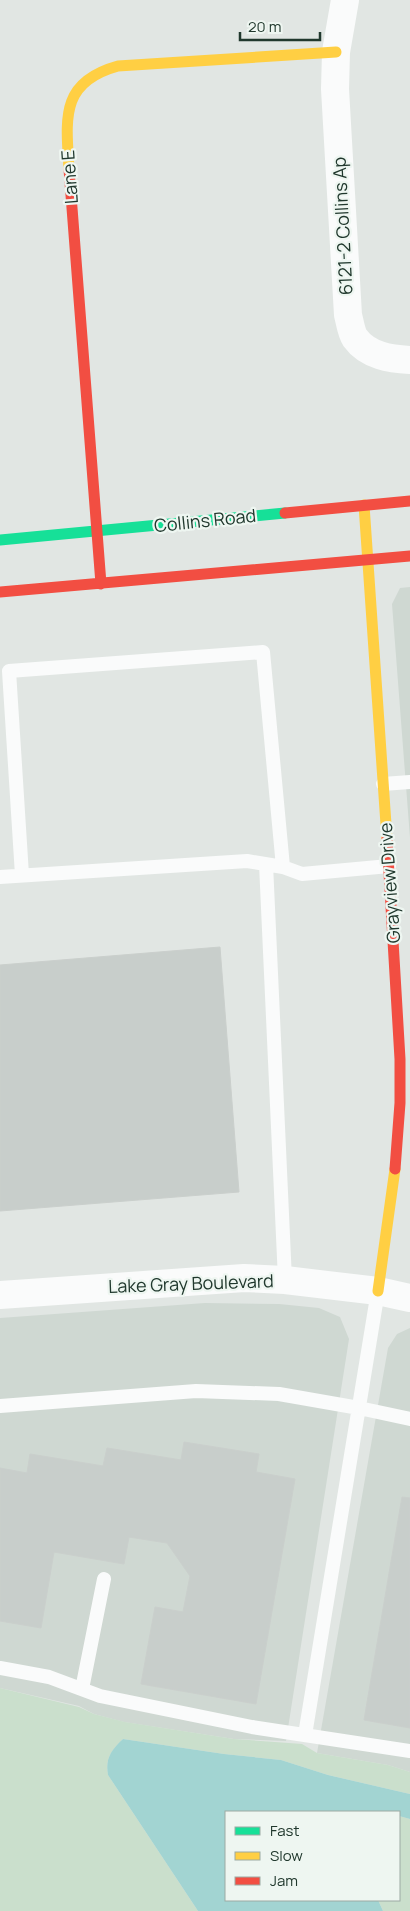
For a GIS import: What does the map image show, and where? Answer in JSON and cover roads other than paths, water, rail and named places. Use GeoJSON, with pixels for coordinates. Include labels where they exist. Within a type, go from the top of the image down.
{"type":"FeatureCollection","features":[{"type":"Feature","properties":{"kind":"street"},"geometry":{"type":"LineString","coordinates":[[336,52],[345,0]]}},
{"type":"Feature","properties":{"kind":"street","name":"6121-2 Collins Ap"},"geometry":{"type":"LineString","coordinates":[[336,52],[335,89],[348,315],[355,338],[371,352],[390,359],[410,360]]}},
{"type":"Feature","properties":{"kind":"street","name":"Lane E"},"geometry":{"type":"LineString","coordinates":[[102,584],[88,429],[66,126],[71,102],[82,82],[99,70],[118,66],[336,52]]}},
{"type":"Feature","properties":{"kind":"street","name":"Collins Road"},"geometry":{"type":"LineString","coordinates":[[0,540],[410,501]]}},
{"type":"Feature","properties":{"kind":"street","name":"Grayview Drive"},"geometry":{"type":"LineString","coordinates":[[364,505],[389,866],[402,940],[405,1089],[378,1291]]}},
{"type":"Feature","properties":{"kind":"street"},"geometry":{"type":"LineString","coordinates":[[0,592],[410,556]]}},
{"type":"Feature","properties":{"kind":"street","name":"Lake Gray Boulevard"},"geometry":{"type":"LineString","coordinates":[[0,1295],[244,1278],[285,1280],[378,1291],[410,1298]]}},
{"type":"Feature","properties":{"kind":"lane"},"geometry":{"type":"LineString","coordinates":[[22,875],[9,671],[263,652],[283,867]]}},
{"type":"Feature","properties":{"kind":"lane"},"geometry":{"type":"LineString","coordinates":[[383,784],[410,782]]}},
{"type":"Feature","properties":{"kind":"lane"},"geometry":{"type":"LineString","coordinates":[[0,876],[247,861],[283,867],[302,874],[389,866]]}},
{"type":"Feature","properties":{"kind":"lane"},"geometry":{"type":"LineString","coordinates":[[266,864],[285,1280]]}},
{"type":"Feature","properties":{"kind":"lane"},"geometry":{"type":"LineString","coordinates":[[305,1735],[378,1291]]}},
{"type":"Feature","properties":{"kind":"lane"},"geometry":{"type":"LineString","coordinates":[[0,1406],[196,1391],[279,1394],[410,1419]]}},
{"type":"Feature","properties":{"kind":"lane"},"geometry":{"type":"LineString","coordinates":[[82,1689],[104,1579]]}},
{"type":"Feature","properties":{"kind":"lane"},"geometry":{"type":"LineString","coordinates":[[0,1668],[48,1677],[100,1696],[252,1727],[410,1751]]}},
{"type":"Feature","properties":{"kind":"water"},"geometry":{"type":"Polygon","coordinates":[[[123,1739],[224,1754],[281,1760],[328,1775],[410,1794],[410,1819],[400,1816],[400,1811],[225,1811],[225,1901],[378,1901],[383,1911],[198,1911],[108,1775],[108,1759],[115,1747],[123,1739]]]}}]}
